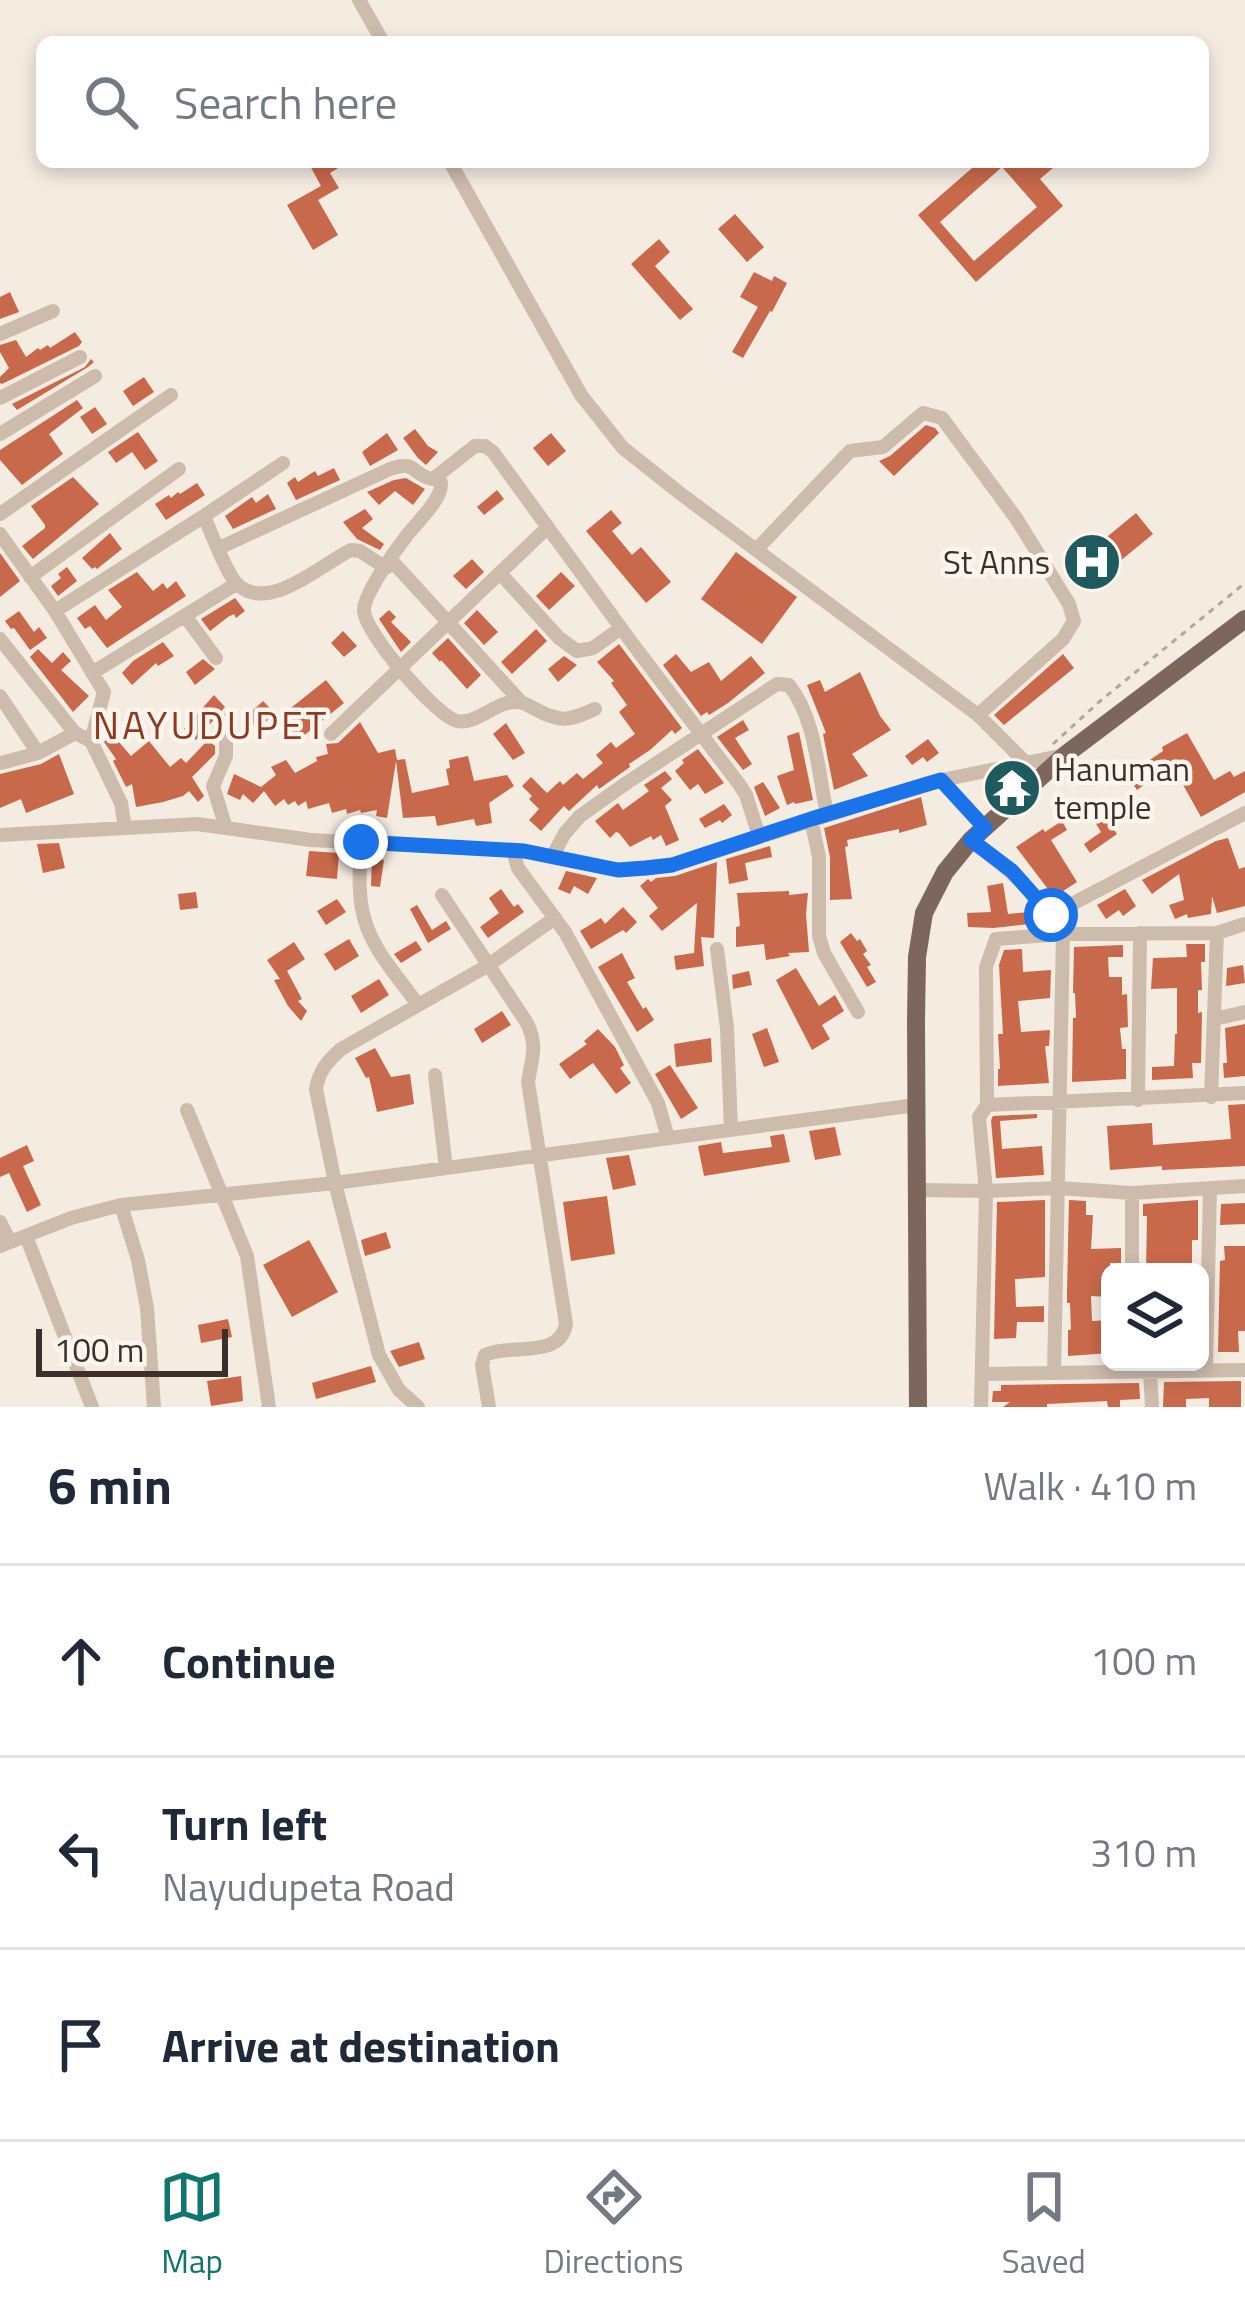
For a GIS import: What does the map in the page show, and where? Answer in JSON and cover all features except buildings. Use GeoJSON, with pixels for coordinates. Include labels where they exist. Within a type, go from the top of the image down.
{"type":"FeatureCollection","features":[{"type":"Feature","properties":{"kind":"main road"},"geometry":{"type":"LineString","coordinates":[[918,1407],[917,957],[924,913],[945,872],[978,834],[1065,754],[1245,619]]}},
{"type":"Feature","properties":{"kind":"street"},"geometry":{"type":"LineString","coordinates":[[359,0],[380,36]]}},
{"type":"Feature","properties":{"kind":"street"},"geometry":{"type":"LineString","coordinates":[[453,168],[581,394],[623,448],[978,715],[1030,762]]}},
{"type":"Feature","properties":{"kind":"street"},"geometry":{"type":"LineString","coordinates":[[0,334],[53,311]]}},
{"type":"Feature","properties":{"kind":"street"},"geometry":{"type":"LineString","coordinates":[[0,398],[80,357]]}},
{"type":"Feature","properties":{"kind":"street"},"geometry":{"type":"LineString","coordinates":[[0,434],[95,376]]}},
{"type":"Feature","properties":{"kind":"street"},"geometry":{"type":"LineString","coordinates":[[0,514],[171,395]]}},
{"type":"Feature","properties":{"kind":"street"},"geometry":{"type":"LineString","coordinates":[[756,550],[850,451],[883,447],[923,412],[942,418],[1016,518],[1069,604],[1074,621],[1063,639],[978,715]]}},
{"type":"Feature","properties":{"kind":"street"},"geometry":{"type":"LineString","coordinates":[[219,548],[403,464],[428,478],[439,476],[476,446],[485,446],[746,795],[759,836]]}},
{"type":"Feature","properties":{"kind":"street"},"geometry":{"type":"LineString","coordinates":[[55,611],[283,463]]}},
{"type":"Feature","properties":{"kind":"street"},"geometry":{"type":"LineString","coordinates":[[30,577],[179,469]]}},
{"type":"Feature","properties":{"kind":"street"},"geometry":{"type":"LineString","coordinates":[[439,476],[440,490],[367,597],[364,609],[371,634],[456,721],[521,702]]}},
{"type":"Feature","properties":{"kind":"street"},"geometry":{"type":"LineString","coordinates":[[204,516],[236,584],[254,593],[284,590],[351,550],[360,551],[388,564],[521,702],[562,720],[595,709]]}},
{"type":"Feature","properties":{"kind":"street"},"geometry":{"type":"LineString","coordinates":[[331,734],[548,527]]}},
{"type":"Feature","properties":{"kind":"street"},"geometry":{"type":"LineString","coordinates":[[0,534],[55,611],[104,692],[91,742]]}},
{"type":"Feature","properties":{"kind":"street"},"geometry":{"type":"LineString","coordinates":[[500,573],[577,651],[593,648],[621,628]]}},
{"type":"Feature","properties":{"kind":"street"},"geometry":{"type":"LineString","coordinates":[[92,673],[236,584]]}},
{"type":"Feature","properties":{"kind":"street"},"geometry":{"type":"LineString","coordinates":[[185,616],[216,658]]}},
{"type":"Feature","properties":{"kind":"street"},"geometry":{"type":"LineString","coordinates":[[0,639],[75,733],[91,742],[121,803],[125,828]]}},
{"type":"Feature","properties":{"kind":"street"},"geometry":{"type":"LineString","coordinates":[[552,856],[580,816],[770,688],[789,685],[800,702],[813,743],[820,936],[824,953],[858,1012]]}},
{"type":"Feature","properties":{"kind":"street"},"geometry":{"type":"LineString","coordinates":[[0,696],[38,753]]}},
{"type":"Feature","properties":{"kind":"street"},"geometry":{"type":"LineString","coordinates":[[226,720],[226,755],[213,786],[226,828]]}},
{"type":"Feature","properties":{"kind":"street"},"geometry":{"type":"LineString","coordinates":[[1,763],[38,753],[75,733]]}},
{"type":"Feature","properties":{"kind":"street"},"geometry":{"type":"LineString","coordinates":[[0,835],[197,824],[310,840],[513,850],[618,870],[646,868],[672,865],[941,780],[1065,754]]}},
{"type":"Feature","properties":{"kind":"street"},"geometry":{"type":"LineString","coordinates":[[941,780],[978,834],[1063,934],[1054,1373]]}},
{"type":"Feature","properties":{"kind":"street"},"geometry":{"type":"LineString","coordinates":[[1051,915],[1245,813]]}},
{"type":"Feature","properties":{"kind":"street"},"geometry":{"type":"LineString","coordinates":[[361,842],[365,921],[375,944],[418,1005]]}},
{"type":"Feature","properties":{"kind":"street"},"geometry":{"type":"LineString","coordinates":[[513,850],[518,868],[555,918],[658,1103],[668,1138]]}},
{"type":"Feature","properties":{"kind":"street"},"geometry":{"type":"LineString","coordinates":[[442,896],[534,1038],[528,1082],[566,1331],[554,1344],[485,1355],[482,1365],[489,1407]]}},
{"type":"Feature","properties":{"kind":"street"},"geometry":{"type":"LineString","coordinates":[[418,1407],[399,1390],[379,1355],[335,1183],[316,1089],[318,1076],[341,1048],[487,966],[555,918]]}},
{"type":"Feature","properties":{"kind":"street"},"geometry":{"type":"LineString","coordinates":[[981,1407],[986,1191],[979,1117],[987,1105],[986,967],[996,939],[1217,933],[1245,924]]}},
{"type":"Feature","properties":{"kind":"street"},"geometry":{"type":"LineString","coordinates":[[1138,1100],[1140,933]]}},
{"type":"Feature","properties":{"kind":"street"},"geometry":{"type":"LineString","coordinates":[[1211,1097],[1217,933]]}},
{"type":"Feature","properties":{"kind":"street"},"geometry":{"type":"LineString","coordinates":[[717,949],[727,1028],[731,1130]]}},
{"type":"Feature","properties":{"kind":"street"},"geometry":{"type":"LineString","coordinates":[[1214,1019],[1245,1012]]}},
{"type":"Feature","properties":{"kind":"street"},"geometry":{"type":"LineString","coordinates":[[435,1075],[446,1168]]}},
{"type":"Feature","properties":{"kind":"street"},"geometry":{"type":"LineString","coordinates":[[987,1105],[1245,1094]]}},
{"type":"Feature","properties":{"kind":"street"},"geometry":{"type":"LineString","coordinates":[[0,1222],[5,1244],[71,1218],[121,1205],[335,1183],[916,1105]]}},
{"type":"Feature","properties":{"kind":"street"},"geometry":{"type":"LineString","coordinates":[[188,1110],[247,1256],[269,1407]]}},
{"type":"Feature","properties":{"kind":"street"},"geometry":{"type":"LineString","coordinates":[[917,1190],[1058,1188],[1132,1193],[1245,1186]]}},
{"type":"Feature","properties":{"kind":"street"},"geometry":{"type":"LineString","coordinates":[[1208,1263],[1210,1188]]}},
{"type":"Feature","properties":{"kind":"street"},"geometry":{"type":"LineString","coordinates":[[1132,1193],[1132,1263]]}},
{"type":"Feature","properties":{"kind":"street"},"geometry":{"type":"LineString","coordinates":[[121,1205],[147,1308],[154,1407]]}},
{"type":"Feature","properties":{"kind":"street"},"geometry":{"type":"LineString","coordinates":[[26,1236],[92,1407]]}},
{"type":"Feature","properties":{"kind":"street"},"geometry":{"type":"LineString","coordinates":[[983,1374],[1101,1369]]}},
{"type":"Feature","properties":{"kind":"street"},"geometry":{"type":"LineString","coordinates":[[1209,1370],[1245,1370]]}},
{"type":"Feature","properties":{"kind":"street"},"geometry":{"type":"LineString","coordinates":[[1150,1371],[1152,1407]]}},
{"type":"Feature","properties":{"kind":"path"},"geometry":{"type":"LineString","coordinates":[[1030,762],[1245,584]]}},
{"type":"Feature","properties":{"kind":"place","name":"St Anns"},"geometry":{"type":"Point","coordinates":[1092,562]}},
{"type":"Feature","properties":{"kind":"place","name":"Hanuman temple"},"geometry":{"type":"Point","coordinates":[1012,788]}},
{"type":"Feature","properties":{"kind":"district","name":"NAYUDUPET"},"geometry":{"type":"Point","coordinates":[211,725]}},
{"type":"Feature","properties":{"kind":"route"},"geometry":{"type":"LineString","coordinates":[[361,842],[524,851],[618,870],[646,868],[672,865],[941,780],[985,828],[971,840],[1012,871],[1051,915]]}}]}
